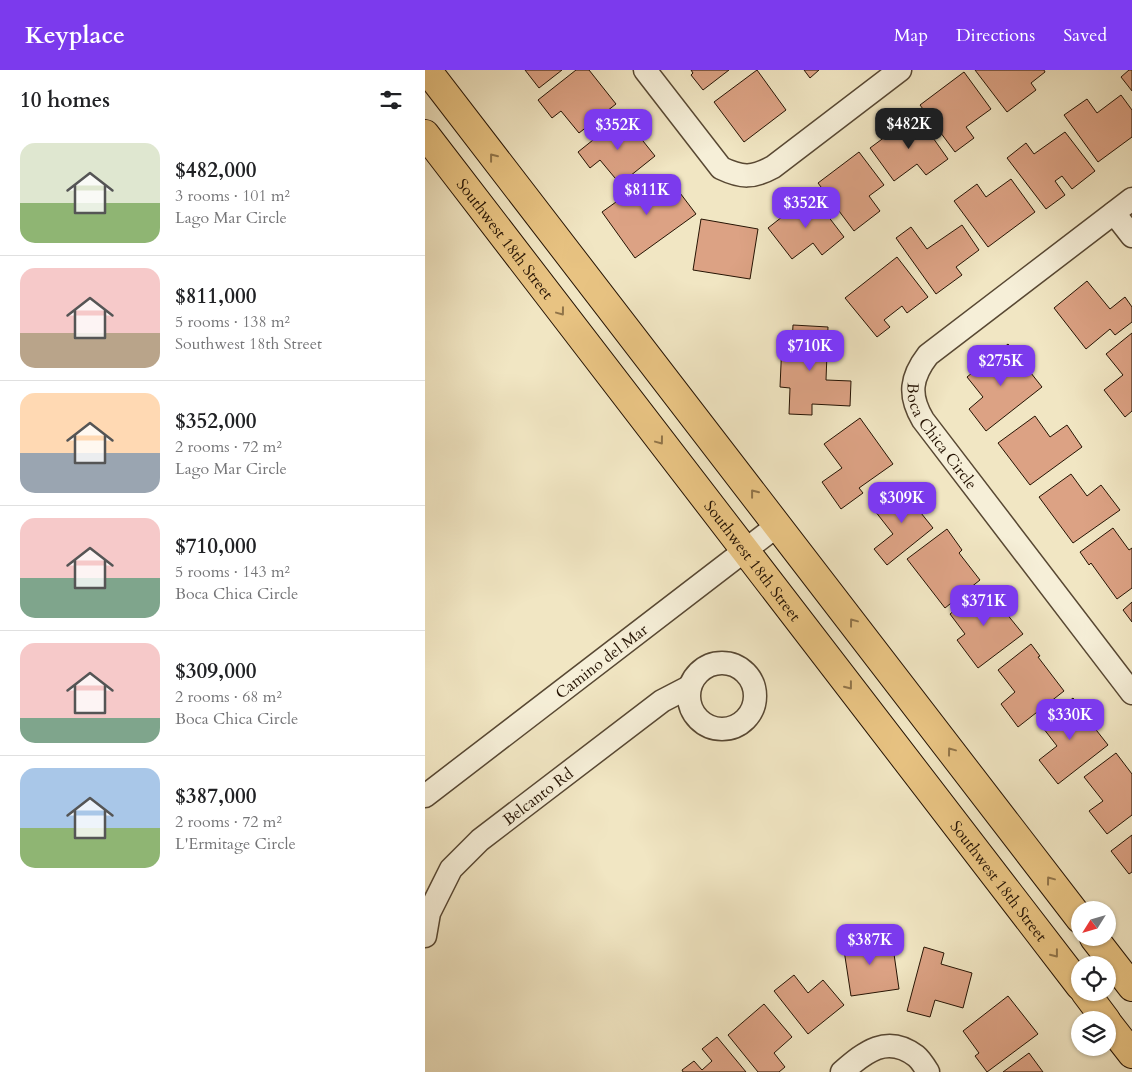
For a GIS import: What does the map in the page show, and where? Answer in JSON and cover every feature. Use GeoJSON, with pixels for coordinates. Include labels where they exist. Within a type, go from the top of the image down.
{"type":"FeatureCollection","features":[{"type":"Feature","properties":{"kind":"main road"},"geometry":{"type":"LineString","coordinates":[[427,70],[1071,907]]}},
{"type":"Feature","properties":{"kind":"main road","name":"Southwest 18th Street"},"geometry":{"type":"LineString","coordinates":[[425,134],[1071,974]]}},
{"type":"Feature","properties":{"kind":"main road"},"geometry":{"type":"LineString","coordinates":[[1100,946],[1132,986]]}},
{"type":"Feature","properties":{"kind":"main road"},"geometry":{"type":"LineString","coordinates":[[1092,1001],[1099,1011]]}},
{"type":"Feature","properties":{"kind":"main road"},"geometry":{"type":"LineString","coordinates":[[1116,1033],[1132,1054]]}},
{"type":"Feature","properties":{"kind":"street"},"geometry":{"type":"LineString","coordinates":[[645,70],[721,168],[733,174],[747,176],[761,174],[773,167],[900,70]]}},
{"type":"Feature","properties":{"kind":"street","name":"Boca Chica Circle"},"geometry":{"type":"LineString","coordinates":[[1132,199],[929,355],[919,366],[914,380],[913,394],[916,408],[923,420],[1132,693]]}},
{"type":"Feature","properties":{"kind":"street"},"geometry":{"type":"LineString","coordinates":[[1114,212],[1132,236]]}},
{"type":"Feature","properties":{"kind":"street","name":"Camino del Mar"},"geometry":{"type":"LineString","coordinates":[[425,796],[778,525]]}},
{"type":"Feature","properties":{"kind":"street","name":"Belcanto Rd"},"geometry":{"type":"LineString","coordinates":[[425,936],[429,913],[451,869],[480,840],[662,701],[689,687]]}},
{"type":"Feature","properties":{"kind":"street"},"geometry":{"type":"LineString","coordinates":[[842,1072],[871,1049],[885,1046],[899,1047],[917,1057],[928,1072]]}},
{"type":"Feature","properties":{"kind":"building"},"geometry":{"type":"Polygon","coordinates":[[[525,70],[562,70],[539,88],[525,70]]]}},
{"type":"Feature","properties":{"kind":"building"},"geometry":{"type":"Polygon","coordinates":[[[576,70],[589,70],[616,104],[579,133],[561,111],[552,118],[538,100],[576,70]]]}},
{"type":"Feature","properties":{"kind":"building"},"geometry":{"type":"Polygon","coordinates":[[[691,70],[729,70],[703,90],[691,75],[693,73],[691,70]]]}},
{"type":"Feature","properties":{"kind":"building"},"geometry":{"type":"Polygon","coordinates":[[[757,70],[786,110],[744,142],[714,102],[757,70]]]}},
{"type":"Feature","properties":{"kind":"building"},"geometry":{"type":"Polygon","coordinates":[[[804,70],[819,70],[810,78],[804,70]]]}},
{"type":"Feature","properties":{"kind":"building"},"geometry":{"type":"Polygon","coordinates":[[[975,70],[1044,70],[1045,72],[1031,83],[1036,90],[1007,112],[975,70]]]}},
{"type":"Feature","properties":{"kind":"building"},"geometry":{"type":"Polygon","coordinates":[[[1129,70],[1132,70],[1132,91],[1121,77],[1129,70]]]}},
{"type":"Feature","properties":{"kind":"building"},"geometry":{"type":"Polygon","coordinates":[[[964,72],[991,109],[966,127],[974,138],[955,152],[920,105],[964,72]]]}},
{"type":"Feature","properties":{"kind":"building"},"geometry":{"type":"Polygon","coordinates":[[[1121,95],[1132,110],[1132,137],[1098,162],[1064,115],[1087,99],[1097,113],[1121,95]]]}},
{"type":"Feature","properties":{"kind":"building"},"geometry":{"type":"Polygon","coordinates":[[[916,114],[948,159],[926,175],[917,164],[894,181],[870,148],[916,114]]]}},
{"type":"Feature","properties":{"kind":"building"},"geometry":{"type":"Polygon","coordinates":[[[623,116],[655,156],[620,184],[600,160],[590,168],[578,152],[623,116]]]}},
{"type":"Feature","properties":{"kind":"building"},"geometry":{"type":"Polygon","coordinates":[[[1065,132],[1095,171],[1072,189],[1062,176],[1055,181],[1065,195],[1046,209],[1007,158],[1026,143],[1034,154],[1065,132]]]}},
{"type":"Feature","properties":{"kind":"building"},"geometry":{"type":"Polygon","coordinates":[[[859,152],[884,185],[869,196],[880,211],[854,231],[818,183],[859,152]]]}},
{"type":"Feature","properties":{"kind":"building"},"geometry":{"type":"Polygon","coordinates":[[[651,177],[665,197],[677,189],[696,214],[635,258],[602,212],[651,177]]]}},
{"type":"Feature","properties":{"kind":"building"},"geometry":{"type":"Polygon","coordinates":[[[1011,179],[1035,212],[988,247],[954,201],[977,184],[986,197],[1011,179]]]}},
{"type":"Feature","properties":{"kind":"building"},"geometry":{"type":"Polygon","coordinates":[[[811,194],[844,237],[822,255],[813,243],[792,259],[768,228],[811,194]]]}},
{"type":"Feature","properties":{"kind":"building"},"geometry":{"type":"Polygon","coordinates":[[[701,219],[758,229],[750,279],[693,270],[701,219]]]}},
{"type":"Feature","properties":{"kind":"building"},"geometry":{"type":"Polygon","coordinates":[[[962,225],[979,250],[956,267],[962,275],[936,294],[896,238],[911,227],[927,249],[962,225]]]}},
{"type":"Feature","properties":{"kind":"building"},"geometry":{"type":"Polygon","coordinates":[[[897,257],[928,297],[907,313],[902,306],[884,320],[890,327],[877,337],[845,298],[897,257]]]}},
{"type":"Feature","properties":{"kind":"building"},"geometry":{"type":"Polygon","coordinates":[[[1087,281],[1110,309],[1125,297],[1132,307],[1132,322],[1115,335],[1110,329],[1086,349],[1054,308],[1087,281]]]}},
{"type":"Feature","properties":{"kind":"building"},"geometry":{"type":"Polygon","coordinates":[[[793,325],[828,327],[826,380],[851,381],[850,406],[812,404],[812,415],[789,414],[790,388],[780,387],[782,342],[792,343],[793,325]]]}},
{"type":"Feature","properties":{"kind":"building"},"geometry":{"type":"Polygon","coordinates":[[[1132,333],[1132,411],[1125,417],[1104,390],[1123,375],[1106,354],[1132,333]]]}},
{"type":"Feature","properties":{"kind":"building"},"geometry":{"type":"Polygon","coordinates":[[[1008,344],[1042,387],[986,431],[969,409],[983,397],[967,377],[1008,344]]]}},
{"type":"Feature","properties":{"kind":"building"},"geometry":{"type":"Polygon","coordinates":[[[1035,416],[1050,437],[1067,425],[1082,447],[1030,485],[998,443],[1035,416]]]}},
{"type":"Feature","properties":{"kind":"building"},"geometry":{"type":"Polygon","coordinates":[[[860,418],[893,464],[859,488],[863,493],[841,509],[822,482],[842,468],[824,444],[860,418]]]}},
{"type":"Feature","properties":{"kind":"building"},"geometry":{"type":"Polygon","coordinates":[[[1071,474],[1087,496],[1101,485],[1120,510],[1073,543],[1039,497],[1071,474]]]}},
{"type":"Feature","properties":{"kind":"building"},"geometry":{"type":"Polygon","coordinates":[[[910,484],[924,502],[917,508],[933,528],[887,565],[874,549],[893,534],[875,511],[910,484]]]}},
{"type":"Feature","properties":{"kind":"building"},"geometry":{"type":"Polygon","coordinates":[[[1113,528],[1129,550],[1132,548],[1132,588],[1117,599],[1091,563],[1089,565],[1080,552],[1113,528]]]}},
{"type":"Feature","properties":{"kind":"building"},"geometry":{"type":"Polygon","coordinates":[[[947,529],[962,550],[959,553],[980,580],[945,608],[907,559],[947,529]]]}},
{"type":"Feature","properties":{"kind":"building"},"geometry":{"type":"Polygon","coordinates":[[[985,587],[1023,634],[978,668],[957,640],[965,634],[950,614],[985,587]]]}},
{"type":"Feature","properties":{"kind":"building"},"geometry":{"type":"Polygon","coordinates":[[[1132,602],[1132,622],[1123,610],[1132,602]]]}},
{"type":"Feature","properties":{"kind":"building"},"geometry":{"type":"Polygon","coordinates":[[[1031,644],[1040,656],[1038,657],[1064,691],[1018,727],[1001,704],[1015,692],[998,670],[1031,644]]]}},
{"type":"Feature","properties":{"kind":"building"},"geometry":{"type":"Polygon","coordinates":[[[1073,698],[1108,745],[1058,784],[1039,760],[1057,746],[1040,724],[1073,698]]]}},
{"type":"Feature","properties":{"kind":"building"},"geometry":{"type":"Polygon","coordinates":[[[1116,753],[1132,774],[1132,815],[1107,834],[1089,811],[1103,801],[1084,777],[1116,753]]]}},
{"type":"Feature","properties":{"kind":"building"},"geometry":{"type":"Polygon","coordinates":[[[1132,835],[1132,872],[1129,874],[1111,851],[1132,835]]]}},
{"type":"Feature","properties":{"kind":"building"},"geometry":{"type":"Polygon","coordinates":[[[862,934],[864,945],[892,940],[899,989],[851,996],[842,937],[862,934]]]}},
{"type":"Feature","properties":{"kind":"building"},"geometry":{"type":"Polygon","coordinates":[[[924,947],[944,953],[941,964],[972,973],[963,1008],[935,1000],[930,1017],[907,1011],[924,947]]]}},
{"type":"Feature","properties":{"kind":"building"},"geometry":{"type":"Polygon","coordinates":[[[794,975],[808,993],[823,980],[844,1005],[808,1034],[774,991],[794,975]]]}},
{"type":"Feature","properties":{"kind":"building"},"geometry":{"type":"Polygon","coordinates":[[[1008,996],[1038,1034],[987,1072],[975,1056],[979,1053],[963,1031],[1008,996]]]}},
{"type":"Feature","properties":{"kind":"building"},"geometry":{"type":"Polygon","coordinates":[[[764,1004],[792,1037],[774,1053],[785,1067],[779,1072],[758,1072],[728,1035],[764,1004]]]}},
{"type":"Feature","properties":{"kind":"building"},"geometry":{"type":"Polygon","coordinates":[[[717,1037],[746,1072],[683,1072],[682,1070],[694,1061],[702,1070],[712,1061],[702,1049],[717,1037]]]}},
{"type":"Feature","properties":{"kind":"building"},"geometry":{"type":"Polygon","coordinates":[[[1029,1053],[1043,1072],[1003,1072],[1029,1053]]]}}]}
